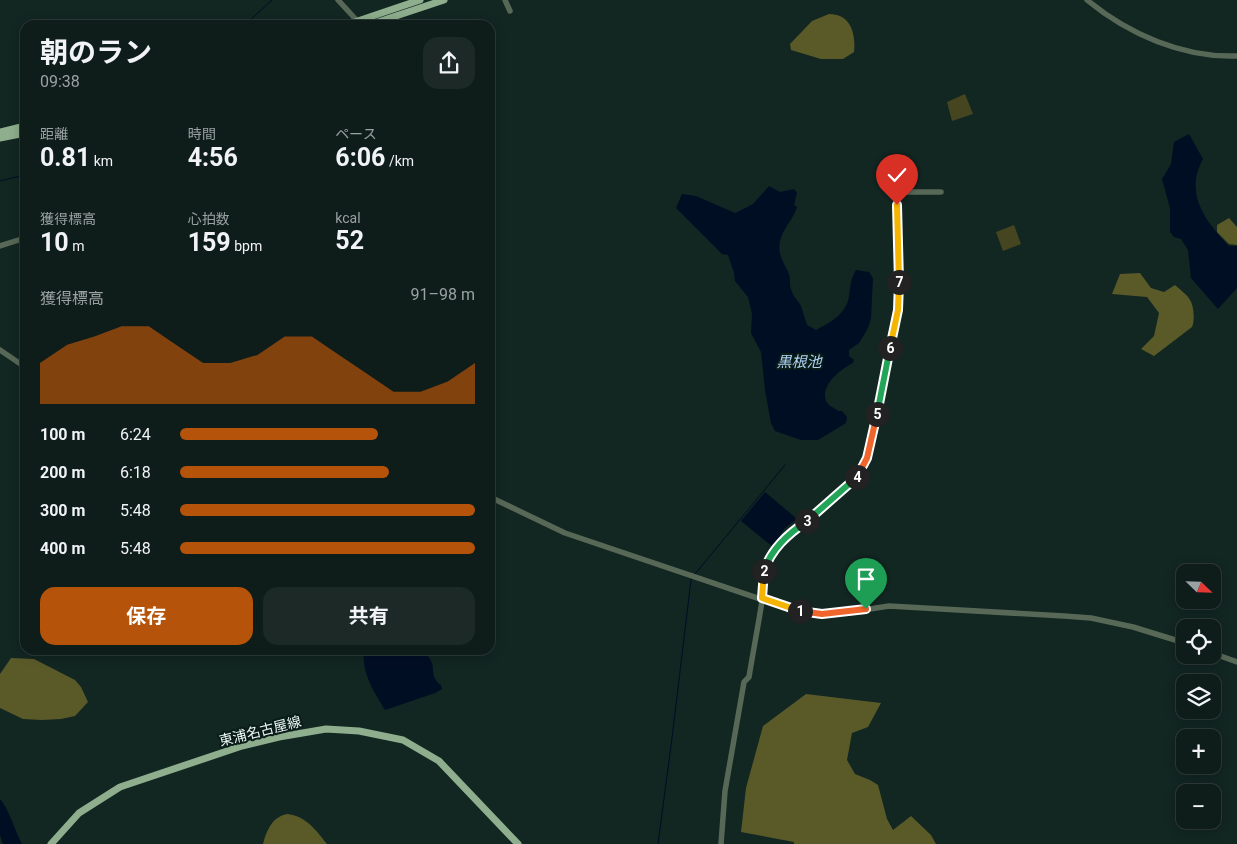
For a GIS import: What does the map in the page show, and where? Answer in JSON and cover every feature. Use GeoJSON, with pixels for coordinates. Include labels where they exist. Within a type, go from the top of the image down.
{"type":"FeatureCollection","features":[{"type":"Feature","properties":{"kind":"main road"},"geometry":{"type":"LineString","coordinates":[[367,20],[420,0]]}},
{"type":"Feature","properties":{"kind":"main road"},"geometry":{"type":"LineString","coordinates":[[384,20],[444,0]]}},
{"type":"Feature","properties":{"kind":"main road"},"geometry":{"type":"LineString","coordinates":[[0,132],[20,127]]}},
{"type":"Feature","properties":{"kind":"main road"},"geometry":{"type":"LineString","coordinates":[[0,138],[20,134]]}},
{"type":"Feature","properties":{"kind":"main road","name":"東浦名古屋線"},"geometry":{"type":"LineString","coordinates":[[51,844],[79,814],[120,787],[242,746],[279,736],[326,729],[359,731],[403,740],[439,761],[518,844]]}},
{"type":"Feature","properties":{"kind":"street"},"geometry":{"type":"LineString","coordinates":[[338,0],[356,20]]}},
{"type":"Feature","properties":{"kind":"street"},"geometry":{"type":"LineString","coordinates":[[505,0],[510,11]]}},
{"type":"Feature","properties":{"kind":"street"},"geometry":{"type":"LineString","coordinates":[[1087,0],[1111,18],[1153,40],[1194,52],[1237,56]]}},
{"type":"Feature","properties":{"kind":"street"},"geometry":{"type":"LineString","coordinates":[[721,844],[732,750],[744,682],[749,677],[762,598],[764,570],[772,553],[795,529],[857,478],[867,458],[898,310],[897,205],[895,192],[941,192]]}},
{"type":"Feature","properties":{"kind":"street"},"geometry":{"type":"LineString","coordinates":[[0,246],[20,240]]}},
{"type":"Feature","properties":{"kind":"street"},"geometry":{"type":"LineString","coordinates":[[0,350],[20,364]]}},
{"type":"Feature","properties":{"kind":"street"},"geometry":{"type":"LineString","coordinates":[[495,499],[565,533],[787,608],[822,614],[844,613],[889,606],[1091,618],[1133,626],[1176,640]]}},
{"type":"Feature","properties":{"kind":"street"},"geometry":{"type":"LineString","coordinates":[[1221,656],[1237,662]]}},
{"type":"Feature","properties":{"kind":"shaded area"},"geometry":{"type":"Polygon","coordinates":[[[829,14],[842,17],[847,21],[853,32],[854,52],[843,59],[821,59],[791,50],[790,44],[812,21],[829,14]]]}},
{"type":"Feature","properties":{"kind":"shaded area"},"geometry":{"type":"Polygon","coordinates":[[[965,94],[973,114],[952,121],[947,102],[965,94]]]}},
{"type":"Feature","properties":{"kind":"shaded area"},"geometry":{"type":"Polygon","coordinates":[[[1229,218],[1237,227],[1237,245],[1229,244],[1217,232],[1217,225],[1229,218]]]}},
{"type":"Feature","properties":{"kind":"shaded area"},"geometry":{"type":"Polygon","coordinates":[[[1014,225],[1021,244],[1003,251],[996,232],[1014,225]]]}},
{"type":"Feature","properties":{"kind":"shaded area"},"geometry":{"type":"Polygon","coordinates":[[[1140,273],[1151,288],[1164,292],[1175,285],[1189,298],[1193,310],[1194,321],[1192,327],[1154,356],[1141,349],[1154,336],[1159,313],[1147,297],[1112,294],[1120,274],[1140,273]]]}},
{"type":"Feature","properties":{"kind":"shaded area"},"geometry":{"type":"Polygon","coordinates":[[[11,658],[34,659],[75,680],[81,687],[88,702],[75,716],[61,719],[23,719],[0,708],[0,674],[11,658]]]}},
{"type":"Feature","properties":{"kind":"shaded area"},"geometry":{"type":"Polygon","coordinates":[[[806,694],[881,703],[868,727],[852,733],[847,760],[855,774],[878,785],[887,819],[893,830],[911,816],[931,835],[936,844],[794,844],[794,842],[741,832],[746,788],[763,726],[806,694]]]}},
{"type":"Feature","properties":{"kind":"shaded area"},"geometry":{"type":"Polygon","coordinates":[[[287,814],[294,815],[305,821],[315,829],[327,844],[263,844],[268,829],[274,821],[287,814]]]}},
{"type":"Feature","properties":{"kind":"water"},"geometry":{"type":"Polygon","coordinates":[[[1189,134],[1203,159],[1196,183],[1200,206],[1212,227],[1229,246],[1237,246],[1237,288],[1218,309],[1191,278],[1188,250],[1181,239],[1174,237],[1170,232],[1170,208],[1162,179],[1171,164],[1174,142],[1189,134]]]}},
{"type":"Feature","properties":{"kind":"water","name":"黒根池"},"geometry":{"type":"Polygon","coordinates":[[[769,186],[780,192],[794,189],[797,193],[794,205],[797,207],[781,236],[779,250],[790,276],[792,291],[801,306],[807,325],[816,330],[830,322],[843,311],[848,301],[851,282],[856,270],[869,272],[873,278],[871,318],[868,328],[859,343],[849,350],[849,356],[854,360],[853,363],[838,373],[826,389],[826,401],[838,411],[842,411],[847,417],[846,423],[818,440],[801,440],[775,431],[771,423],[765,390],[761,352],[751,333],[752,314],[748,297],[735,281],[728,255],[722,254],[676,208],[682,194],[696,196],[735,213],[753,204],[769,186]]]}},
{"type":"Feature","properties":{"kind":"water"},"geometry":{"type":"Polygon","coordinates":[[[765,492],[797,519],[785,528],[773,547],[741,521],[765,492]]]}},
{"type":"Feature","properties":{"kind":"water"},"geometry":{"type":"Polygon","coordinates":[[[364,655],[427,655],[431,661],[435,679],[442,689],[385,710],[366,674],[364,655]]]}},
{"type":"Feature","properties":{"kind":"water"},"geometry":{"type":"Polygon","coordinates":[[[0,799],[22,844],[3,844],[0,835],[0,799]]]}},
{"type":"Feature","properties":{"kind":"waterway"},"geometry":{"type":"LineString","coordinates":[[250,20],[272,0]]}},
{"type":"Feature","properties":{"kind":"waterway"},"geometry":{"type":"LineString","coordinates":[[0,181],[20,176]]}},
{"type":"Feature","properties":{"kind":"waterway"},"geometry":{"type":"LineString","coordinates":[[695,574],[785,465]]}},
{"type":"Feature","properties":{"kind":"waterway"},"geometry":{"type":"LineString","coordinates":[[658,844],[692,577]]}},
{"type":"Feature","properties":{"kind":"route"},"geometry":{"type":"LineString","coordinates":[[866,609],[822,614],[802,612],[768,601],[762,598],[764,570],[772,553],[781,543],[795,529],[848,487],[864,467],[870,447],[898,310],[897,205]]}}]}
